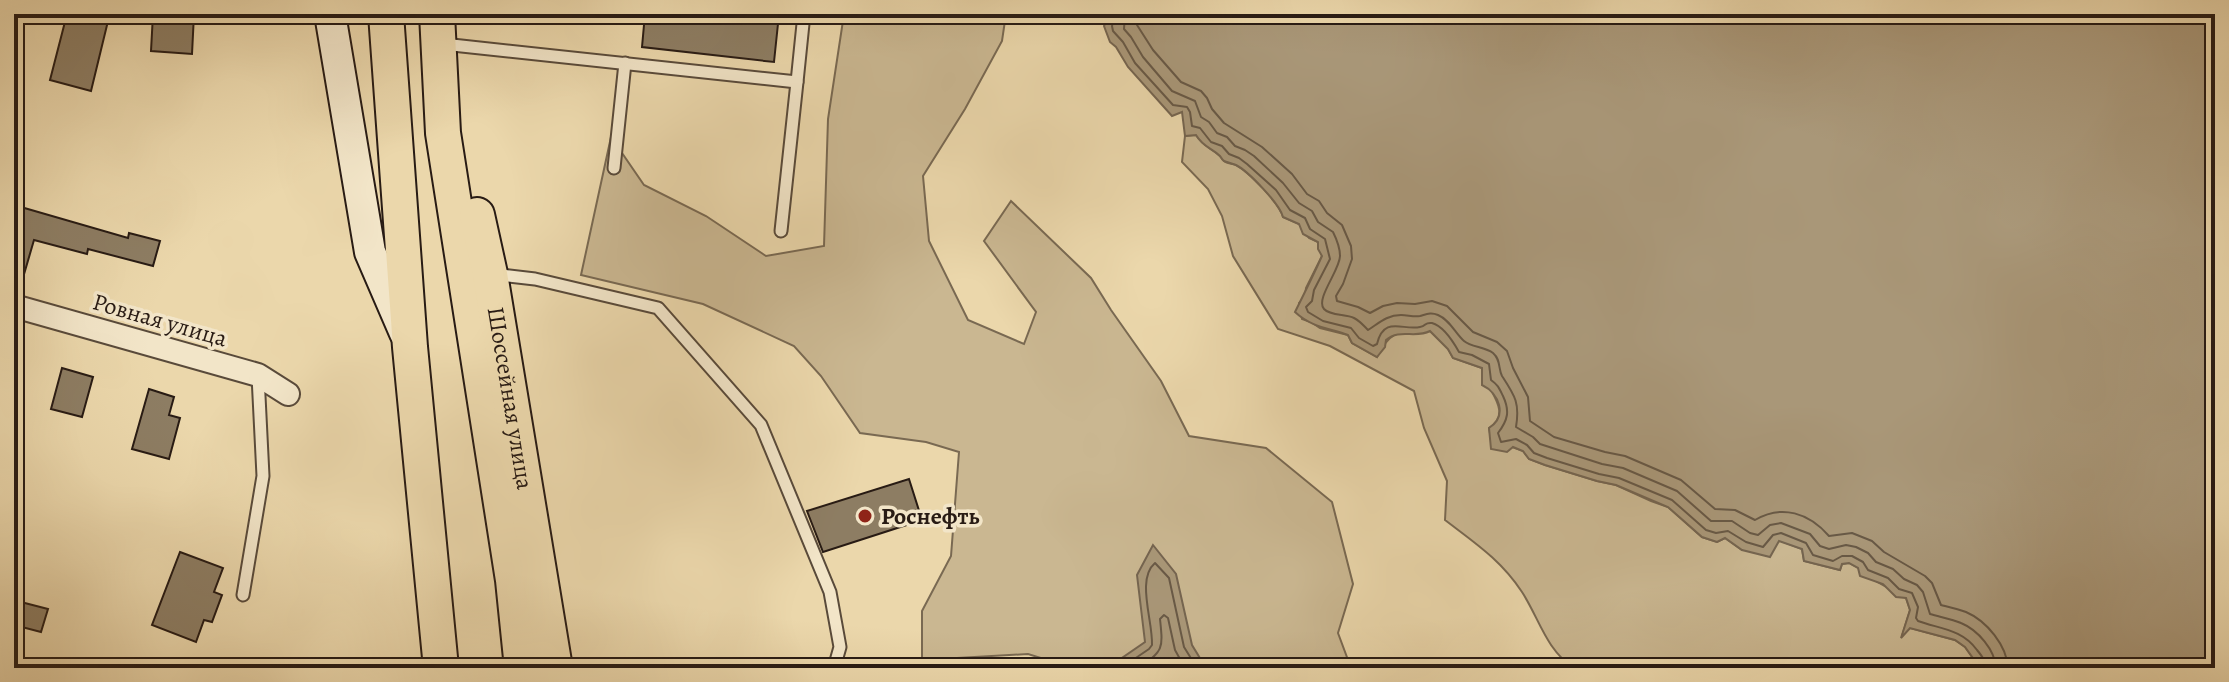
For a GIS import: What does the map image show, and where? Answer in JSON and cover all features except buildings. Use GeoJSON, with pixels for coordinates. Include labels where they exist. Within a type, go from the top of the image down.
{"type":"FeatureCollection","features":[{"type":"Feature","properties":{"kind":"main road"},"geometry":{"type":"LineString","coordinates":[[330,14],[370,252],[410,347]]}},
{"type":"Feature","properties":{"kind":"main road"},"geometry":{"type":"LineString","coordinates":[[386,14],[410,347],[441,668]]}},
{"type":"Feature","properties":{"kind":"main road","name":"Шоссейная улица"},"geometry":{"type":"LineString","coordinates":[[438,29],[443,133],[513,580],[522,668]]}},
{"type":"Feature","properties":{"kind":"main road","name":"Шоссейная улица"},"geometry":{"type":"LineString","coordinates":[[443,133],[475,205],[490,274],[555,668]]}},
{"type":"Feature","properties":{"kind":"street","name":"Ровная улица"},"geometry":{"type":"LineString","coordinates":[[14,306],[258,375],[288,394]]}},
{"type":"Feature","properties":{"kind":"lane"},"geometry":{"type":"LineString","coordinates":[[781,231],[804,14]]}},
{"type":"Feature","properties":{"kind":"lane"},"geometry":{"type":"LineString","coordinates":[[438,29],[625,63],[797,82]]}},
{"type":"Feature","properties":{"kind":"lane"},"geometry":{"type":"LineString","coordinates":[[614,168],[625,63]]}},
{"type":"Feature","properties":{"kind":"lane"},"geometry":{"type":"LineString","coordinates":[[490,274],[535,279],[658,308],[761,425],[830,592],[840,647],[834,668]]}},
{"type":"Feature","properties":{"kind":"lane"},"geometry":{"type":"LineString","coordinates":[[243,595],[263,476],[258,375]]}},
{"type":"Feature","properties":{"kind":"shaded area"},"geometry":{"type":"Polygon","coordinates":[[[844,14],[1006,14],[1002,41],[965,109],[923,176],[929,241],[968,320],[1024,344],[1036,312],[984,241],[1011,201],[1091,278],[1161,381],[1189,436],[1266,448],[1332,502],[1353,584],[1338,633],[1351,668],[1073,668],[1028,654],[922,660],[922,611],[951,556],[959,452],[926,442],[860,433],[821,376],[794,346],[703,304],[581,275],[611,137],[644,185],[706,216],[766,256],[824,246],[828,119],[844,14]]]}},
{"type":"Feature","properties":{"kind":"shaded area"},"geometry":{"type":"Polygon","coordinates":[[[1196,135],[1223,161],[1236,165],[1248,174],[1270,196],[1283,217],[1299,224],[1309,238],[1318,242],[1322,256],[1306,288],[1305,297],[1299,303],[1302,319],[1320,328],[1348,335],[1352,343],[1377,357],[1392,336],[1404,332],[1430,331],[1453,358],[1482,368],[1499,407],[1496,421],[1489,428],[1491,439],[1523,451],[1529,459],[1616,485],[1668,507],[1702,537],[1717,542],[1725,538],[1742,550],[1773,549],[1778,540],[1802,549],[1804,561],[1840,570],[1842,564],[1849,563],[1906,598],[1910,610],[1902,636],[1910,628],[1955,640],[1965,647],[1980,668],[1574,668],[1556,652],[1522,592],[1505,570],[1445,520],[1447,481],[1424,428],[1414,391],[1330,346],[1278,329],[1233,256],[1222,216],[1208,189],[1182,162],[1185,136],[1196,135]]]}},
{"type":"Feature","properties":{"kind":"water"},"geometry":{"type":"Polygon","coordinates":[[[1109,14],[2215,14],[2215,668],[1980,668],[1965,647],[1955,640],[1910,628],[1901,638],[1910,610],[1906,598],[1896,597],[1883,584],[1860,576],[1858,568],[1849,563],[1842,564],[1840,570],[1804,561],[1802,549],[1779,541],[1770,557],[1742,550],[1725,538],[1717,542],[1702,537],[1668,507],[1616,485],[1545,465],[1529,459],[1523,451],[1513,447],[1507,452],[1491,449],[1489,428],[1500,411],[1493,393],[1482,385],[1482,368],[1453,358],[1430,331],[1391,336],[1377,357],[1352,343],[1348,335],[1314,324],[1295,312],[1322,256],[1318,242],[1303,234],[1299,224],[1283,217],[1270,196],[1241,168],[1223,161],[1196,135],[1185,136],[1182,112],[1172,116],[1110,42],[1104,26],[1109,14]]]}},
{"type":"Feature","properties":{"kind":"water"},"geometry":{"type":"Polygon","coordinates":[[[1153,545],[1176,574],[1192,645],[1206,668],[1099,668],[1113,664],[1145,642],[1137,575],[1153,545]]]}},
{"type":"Feature","properties":{"kind":"place","name":"Роснефть"},"geometry":{"type":"Point","coordinates":[865,516]}}]}
